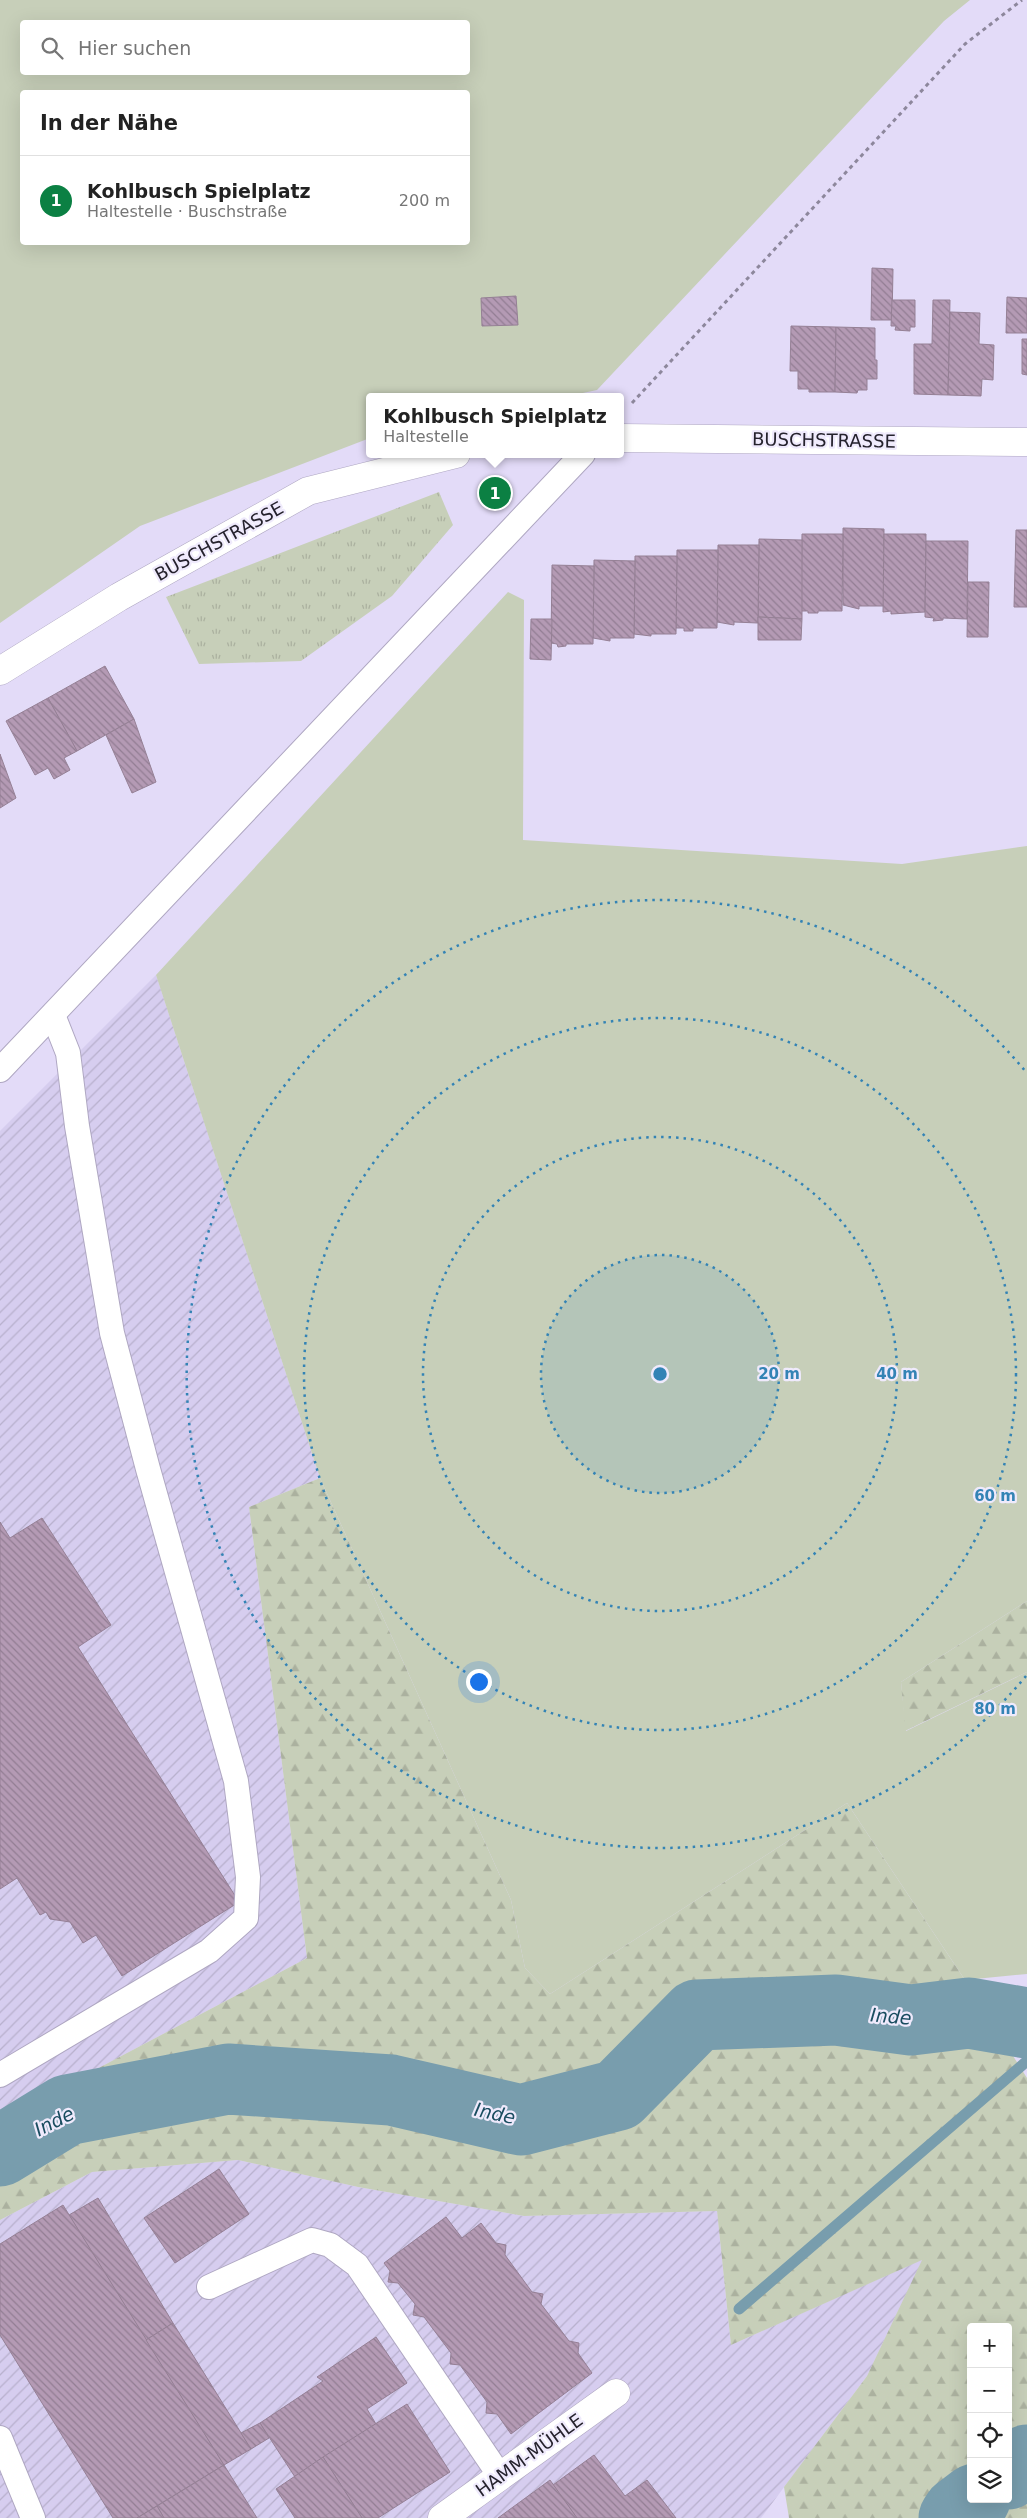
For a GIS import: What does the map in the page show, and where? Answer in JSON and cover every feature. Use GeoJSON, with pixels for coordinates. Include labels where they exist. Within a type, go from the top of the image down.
{"type":"FeatureCollection","features":[{"type":"Feature","properties":{"kind":"street","name":"BUSCHSTRASSE"},"geometry":{"type":"LineString","coordinates":[[624,438],[1027,442]]}},
{"type":"Feature","properties":{"kind":"street","name":"BUSCHSTRASSE"},"geometry":{"type":"LineString","coordinates":[[0,671],[118,597],[308,491],[440,458]]}},
{"type":"Feature","properties":{"kind":"street","name":"HAMM-MÜHLE"},"geometry":{"type":"LineString","coordinates":[[442,2518],[616,2393]]}},
{"type":"Feature","properties":{"kind":"lane"},"geometry":{"type":"LineString","coordinates":[[0,1070],[579,458]]}},
{"type":"Feature","properties":{"kind":"lane"},"geometry":{"type":"LineString","coordinates":[[0,2075],[209,1951],[246,1918],[248,1877],[236,1781],[148,1469],[112,1332],[77,1126],[68,1053],[53,1015]]}},
{"type":"Feature","properties":{"kind":"lane"},"geometry":{"type":"LineString","coordinates":[[209,2287],[312,2240],[330,2245],[357,2265],[500,2476]]}},
{"type":"Feature","properties":{"kind":"lane"},"geometry":{"type":"LineString","coordinates":[[0,2438],[33,2518]]}},
{"type":"Feature","properties":{"kind":"path"},"geometry":{"type":"LineString","coordinates":[[627,408],[965,44],[1022,0]]}},
{"type":"Feature","properties":{"kind":"shaded area"},"geometry":{"type":"Polygon","coordinates":[[[156,975],[320,1478],[249,1507],[307,1958],[0,2120],[0,1131],[156,975]]]}},
{"type":"Feature","properties":{"kind":"shaded area"},"geometry":{"type":"Polygon","coordinates":[[[238,2160],[358,2187],[524,2216],[717,2211],[731,2345],[923,2259],[867,2376],[761,2518],[0,2518],[0,2220],[92,2172],[238,2160]]]}},
{"type":"Feature","properties":{"kind":"green space"},"geometry":{"type":"Polygon","coordinates":[[[0,0],[970,0],[944,21],[597,390],[583,393],[366,393],[366,440],[140,526],[0,623],[0,0]]]}},
{"type":"Feature","properties":{"kind":"green space"},"geometry":{"type":"Polygon","coordinates":[[[439,492],[453,525],[392,596],[301,661],[199,664],[166,597],[439,492]]]}},
{"type":"Feature","properties":{"kind":"green space"},"geometry":{"type":"Polygon","coordinates":[[[508,592],[524,600],[523,840],[902,864],[1027,846],[1027,1601],[901,1682],[906,1731],[1027,1672],[1027,1974],[965,1980],[847,1803],[550,1994],[525,1968],[511,1900],[320,1478],[156,975],[508,592]]]}},
{"type":"Feature","properties":{"kind":"green space"},"geometry":{"type":"Polygon","coordinates":[[[320,1478],[511,1900],[525,1968],[550,1994],[847,1803],[965,1980],[1027,2078],[1027,2518],[789,2518],[784,2487],[867,2376],[922,2260],[731,2345],[717,2211],[524,2216],[358,2187],[238,2160],[92,2172],[0,2220],[0,2120],[307,1958],[249,1507],[320,1478]]]}},
{"type":"Feature","properties":{"kind":"green space"},"geometry":{"type":"Polygon","coordinates":[[[1027,1601],[1027,1672],[905,1731],[901,1682],[1027,1601]]]}},
{"type":"Feature","properties":{"kind":"building"},"geometry":{"type":"Polygon","coordinates":[[[872,268],[893,269],[892,320],[871,320],[872,268]]]}},
{"type":"Feature","properties":{"kind":"building"},"geometry":{"type":"Polygon","coordinates":[[[516,296],[518,325],[482,326],[481,298],[516,296]]]}},
{"type":"Feature","properties":{"kind":"building"},"geometry":{"type":"Polygon","coordinates":[[[1007,297],[1027,298],[1027,333],[1006,333],[1007,297]]]}},
{"type":"Feature","properties":{"kind":"building"},"geometry":{"type":"Polygon","coordinates":[[[892,300],[915,300],[915,327],[910,327],[910,331],[895,330],[896,326],[891,326],[892,300]]]}},
{"type":"Feature","properties":{"kind":"building"},"geometry":{"type":"Polygon","coordinates":[[[933,300],[950,300],[948,395],[914,394],[914,344],[932,344],[933,300]]]}},
{"type":"Feature","properties":{"kind":"building"},"geometry":{"type":"Polygon","coordinates":[[[950,312],[980,313],[979,344],[994,345],[993,380],[982,379],[981,396],[948,395],[950,312]]]}},
{"type":"Feature","properties":{"kind":"building"},"geometry":{"type":"Polygon","coordinates":[[[791,326],[836,327],[835,392],[809,392],[809,389],[798,389],[798,371],[790,371],[791,326]]]}},
{"type":"Feature","properties":{"kind":"building"},"geometry":{"type":"Polygon","coordinates":[[[836,327],[875,328],[877,379],[867,379],[867,390],[858,390],[857,393],[835,392],[836,327]]]}},
{"type":"Feature","properties":{"kind":"building"},"geometry":{"type":"Polygon","coordinates":[[[1022,339],[1027,339],[1027,375],[1022,374],[1022,339]]]}},
{"type":"Feature","properties":{"kind":"building"},"geometry":{"type":"Polygon","coordinates":[[[843,528],[884,529],[884,606],[859,606],[859,609],[843,605],[843,528]]]}},
{"type":"Feature","properties":{"kind":"building"},"geometry":{"type":"Polygon","coordinates":[[[1016,530],[1027,530],[1027,607],[1014,607],[1016,530]]]}},
{"type":"Feature","properties":{"kind":"building"},"geometry":{"type":"Polygon","coordinates":[[[802,534],[843,534],[842,611],[808,613],[808,611],[801,611],[802,534]]]}},
{"type":"Feature","properties":{"kind":"building"},"geometry":{"type":"Polygon","coordinates":[[[884,534],[926,534],[925,612],[891,614],[891,611],[883,612],[884,534]]]}},
{"type":"Feature","properties":{"kind":"building"},"geometry":{"type":"Polygon","coordinates":[[[759,539],[802,540],[802,619],[758,617],[759,539]]]}},
{"type":"Feature","properties":{"kind":"building"},"geometry":{"type":"Polygon","coordinates":[[[926,541],[968,541],[967,619],[943,618],[943,620],[933,621],[934,618],[925,617],[926,541]]]}},
{"type":"Feature","properties":{"kind":"building"},"geometry":{"type":"Polygon","coordinates":[[[718,545],[759,545],[758,623],[734,622],[734,625],[717,622],[718,545]]]}},
{"type":"Feature","properties":{"kind":"building"},"geometry":{"type":"Polygon","coordinates":[[[677,550],[718,550],[717,628],[693,628],[693,631],[684,631],[684,628],[676,628],[677,550]]]}},
{"type":"Feature","properties":{"kind":"building"},"geometry":{"type":"Polygon","coordinates":[[[635,556],[677,556],[676,634],[651,634],[651,636],[634,634],[635,556]]]}},
{"type":"Feature","properties":{"kind":"building"},"geometry":{"type":"Polygon","coordinates":[[[594,560],[635,561],[634,638],[610,638],[610,641],[593,638],[594,560]]]}},
{"type":"Feature","properties":{"kind":"building"},"geometry":{"type":"Polygon","coordinates":[[[552,565],[594,566],[593,644],[566,644],[566,646],[558,647],[557,644],[551,643],[552,565]]]}},
{"type":"Feature","properties":{"kind":"building"},"geometry":{"type":"Polygon","coordinates":[[[968,582],[989,582],[988,637],[967,637],[968,582]]]}},
{"type":"Feature","properties":{"kind":"building"},"geometry":{"type":"Polygon","coordinates":[[[758,617],[802,619],[801,640],[758,640],[758,617]]]}},
{"type":"Feature","properties":{"kind":"building"},"geometry":{"type":"Polygon","coordinates":[[[531,619],[552,619],[551,660],[530,659],[531,619]]]}},
{"type":"Feature","properties":{"kind":"building"},"geometry":{"type":"Polygon","coordinates":[[[105,666],[134,719],[77,751],[48,698],[105,666]]]}},
{"type":"Feature","properties":{"kind":"building"},"geometry":{"type":"Polygon","coordinates":[[[48,698],[77,751],[64,758],[70,770],[54,779],[48,768],[35,775],[6,721],[48,698]]]}},
{"type":"Feature","properties":{"kind":"building"},"geometry":{"type":"Polygon","coordinates":[[[134,719],[156,782],[132,793],[106,735],[134,719]]]}},
{"type":"Feature","properties":{"kind":"building"},"geometry":{"type":"Polygon","coordinates":[[[0,754],[16,798],[0,808],[0,754]]]}},
{"type":"Feature","properties":{"kind":"building"},"geometry":{"type":"Polygon","coordinates":[[[42,1518],[111,1625],[78,1647],[239,1902],[122,1976],[96,1935],[83,1943],[70,1922],[50,1919],[46,1912],[40,1915],[17,1878],[0,1889],[0,1522],[10,1538],[42,1518]]]}},
{"type":"Feature","properties":{"kind":"building"},"geometry":{"type":"Polygon","coordinates":[[[219,2169],[249,2214],[175,2263],[144,2218],[219,2169]]]}},
{"type":"Feature","properties":{"kind":"building"},"geometry":{"type":"Polygon","coordinates":[[[98,2198],[173,2323],[146,2340],[69,2215],[98,2198]]]}},
{"type":"Feature","properties":{"kind":"building"},"geometry":{"type":"Polygon","coordinates":[[[63,2205],[224,2465],[137,2518],[113,2518],[0,2335],[0,2244],[63,2205]]]}},
{"type":"Feature","properties":{"kind":"building"},"geometry":{"type":"Polygon","coordinates":[[[446,2217],[462,2238],[481,2223],[496,2243],[506,2245],[505,2255],[532,2292],[543,2294],[541,2304],[569,2341],[579,2343],[578,2353],[592,2373],[511,2434],[497,2414],[486,2413],[487,2402],[460,2365],[450,2364],[451,2353],[424,2317],[413,2315],[415,2304],[398,2283],[388,2282],[390,2271],[384,2263],[446,2217]]]}},
{"type":"Feature","properties":{"kind":"building"},"geometry":{"type":"Polygon","coordinates":[[[173,2323],[251,2449],[224,2465],[146,2340],[173,2323]]]}},
{"type":"Feature","properties":{"kind":"building"},"geometry":{"type":"Polygon","coordinates":[[[376,2337],[407,2383],[367,2409],[376,2424],[295,2477],[260,2423],[323,2381],[317,2377],[376,2337]]]}},
{"type":"Feature","properties":{"kind":"building"},"geometry":{"type":"Polygon","coordinates":[[[407,2404],[450,2472],[378,2518],[362,2518],[323,2457],[407,2404]]]}},
{"type":"Feature","properties":{"kind":"building"},"geometry":{"type":"Polygon","coordinates":[[[260,2423],[269,2438],[251,2449],[241,2433],[260,2423]]]}},
{"type":"Feature","properties":{"kind":"building"},"geometry":{"type":"Polygon","coordinates":[[[594,2455],[625,2496],[647,2480],[676,2518],[577,2518],[553,2485],[594,2455]]]}},
{"type":"Feature","properties":{"kind":"building"},"geometry":{"type":"Polygon","coordinates":[[[323,2457],[362,2518],[295,2518],[276,2489],[323,2457]]]}},
{"type":"Feature","properties":{"kind":"building"},"geometry":{"type":"Polygon","coordinates":[[[224,2465],[257,2518],[164,2518],[157,2506],[224,2465]]]}},
{"type":"Feature","properties":{"kind":"building"},"geometry":{"type":"Polygon","coordinates":[[[550,2480],[577,2518],[498,2518],[550,2480]]]}},
{"type":"Feature","properties":{"kind":"building"},"geometry":{"type":"Polygon","coordinates":[[[157,2506],[164,2518],[137,2518],[157,2506]]]}},
{"type":"Feature","properties":{"kind":"waterway","name":"Inde"},"geometry":{"type":"LineString","coordinates":[[0,2151],[67,2110],[228,2079],[391,2090],[521,2120],[618,2095],[697,2015],[836,2010],[911,2020],[969,2013],[1027,2023]]}},
{"type":"Feature","properties":{"kind":"waterway"},"geometry":{"type":"LineString","coordinates":[[739,2309],[1027,2061]]}},
{"type":"Feature","properties":{"kind":"waterway","name":"Inde"},"geometry":{"type":"LineString","coordinates":[[1012,2471],[1027,2460]]}},
{"type":"Feature","properties":{"kind":"waterway","name":"Inde"},"geometry":{"type":"LineString","coordinates":[[954,2518],[958,2512],[970,2503]]}},
{"type":"Feature","properties":{"kind":"place","name":"Kohlbusch Spielplatz"},"geometry":{"type":"Point","coordinates":[495,493]}}]}
